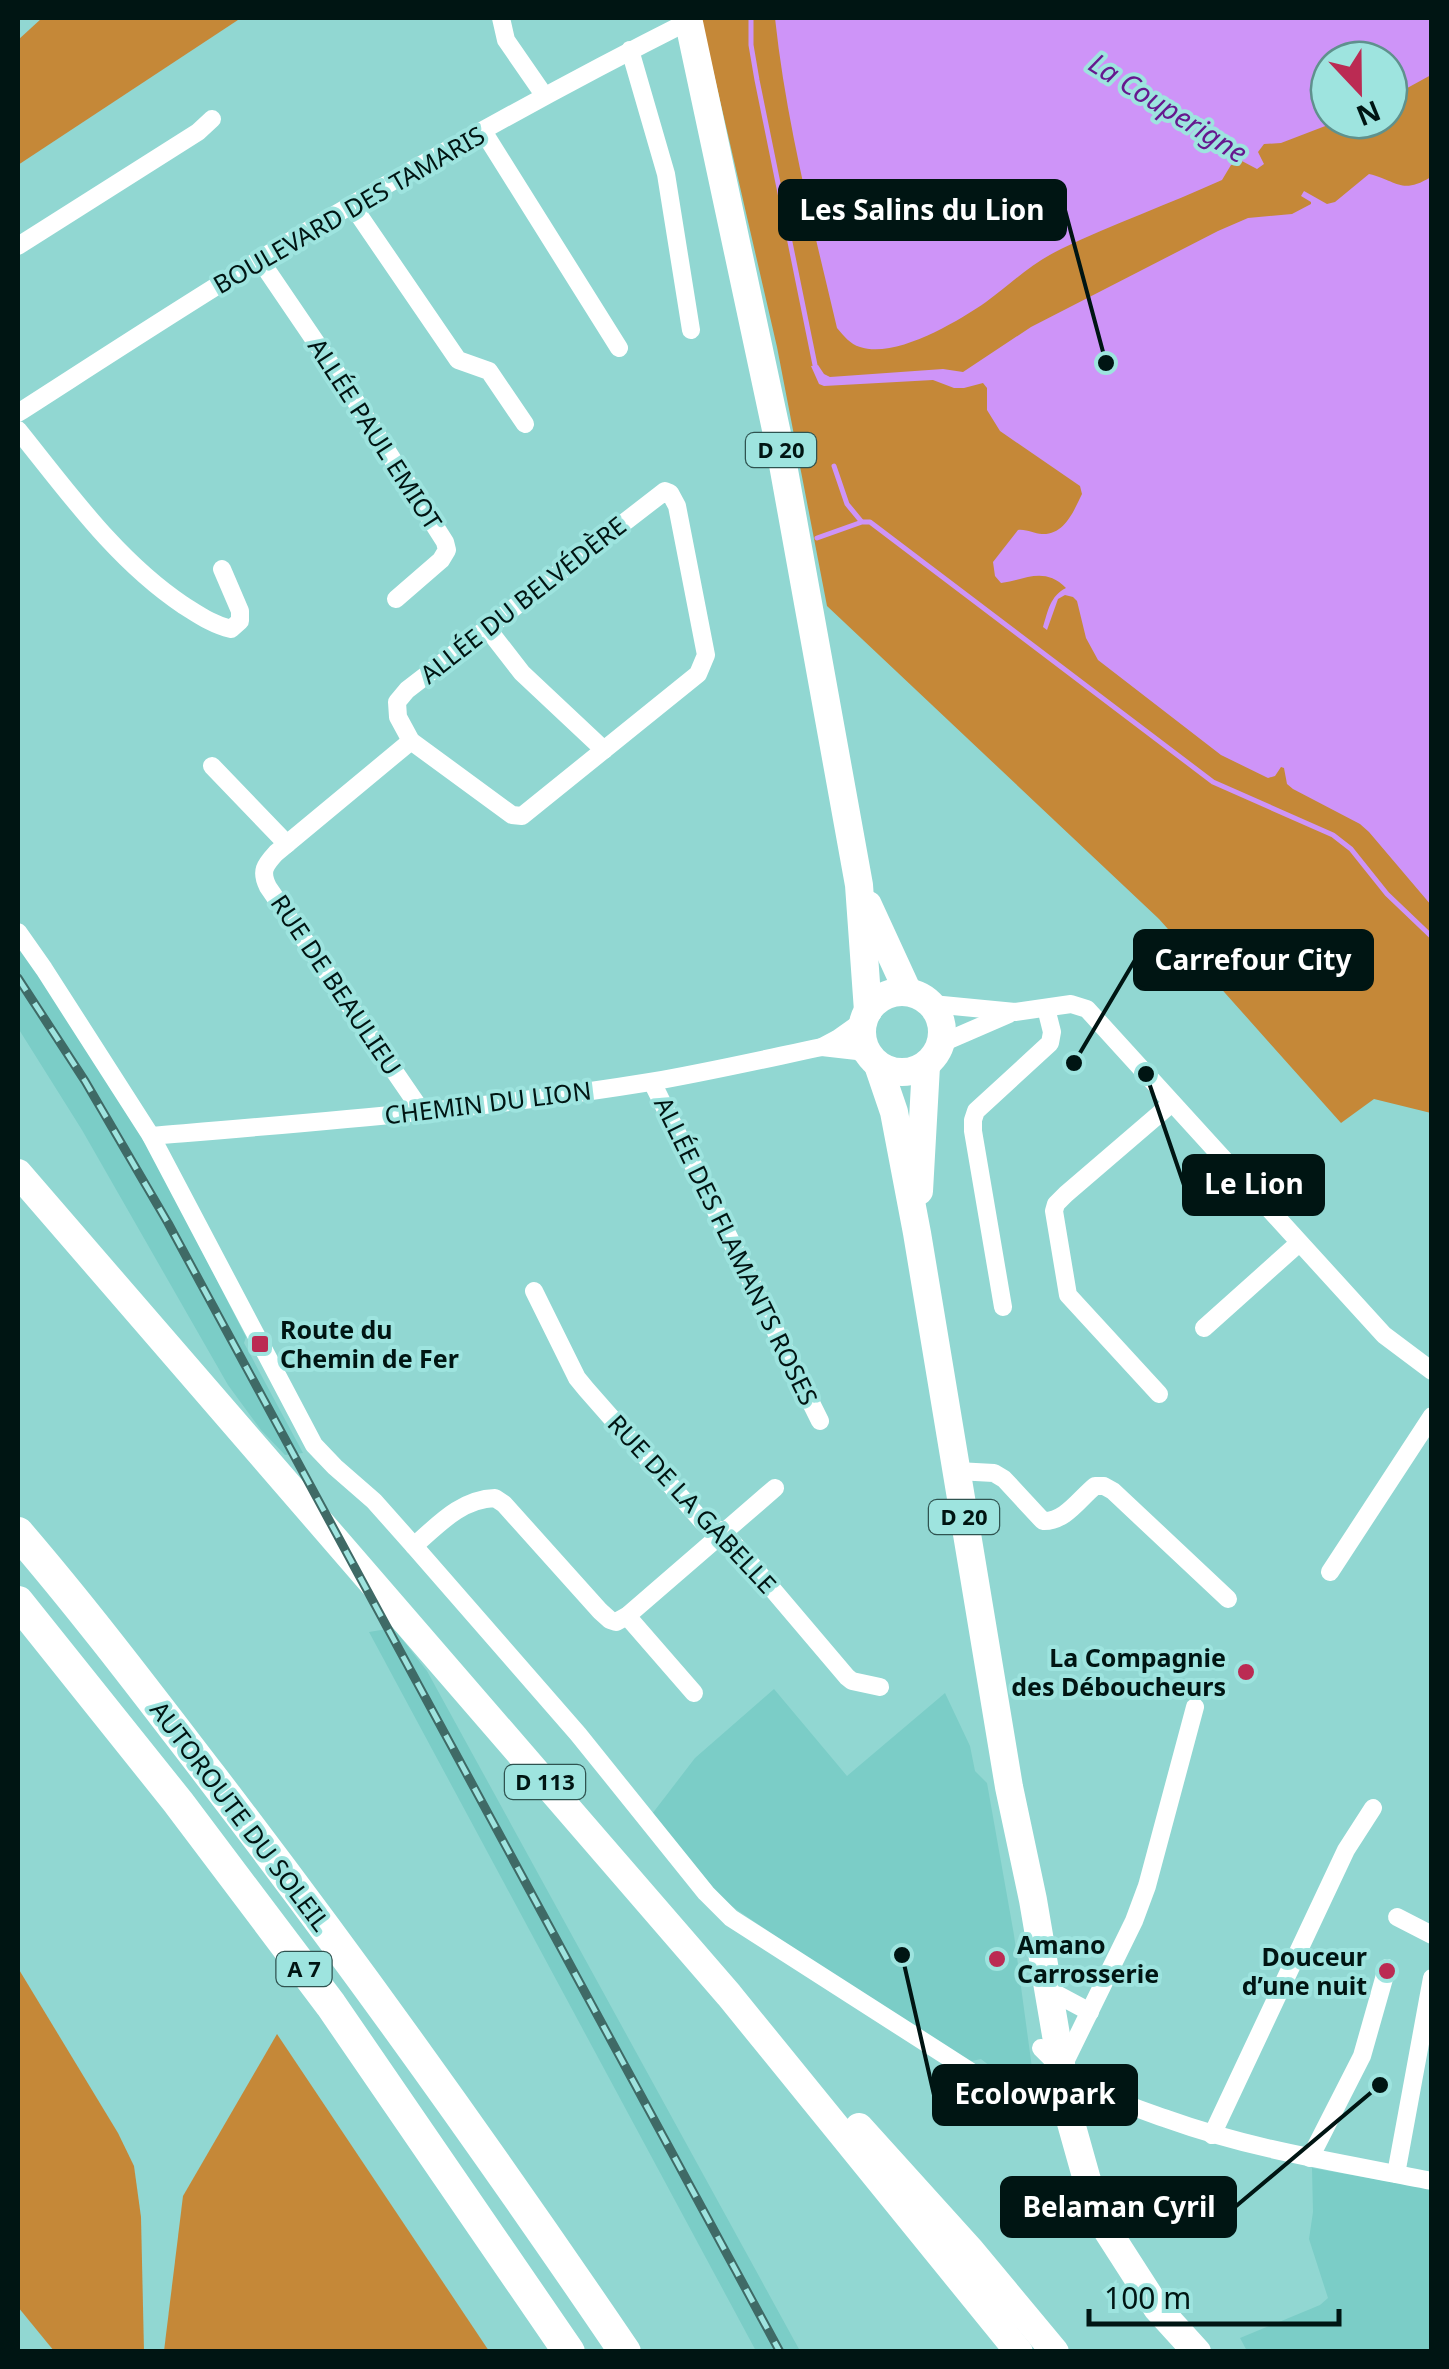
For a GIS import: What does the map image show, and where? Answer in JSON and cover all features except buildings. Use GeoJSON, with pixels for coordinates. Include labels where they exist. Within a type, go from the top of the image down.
{"type":"FeatureCollection","features":[{"type":"Feature","properties":{"kind":"highway","name":"AUTOROUTE DU SOLEIL"},"geometry":{"type":"LineString","coordinates":[[18,1532],[74,1598],[280,1866],[478,2139],[625,2352]]}},
{"type":"Feature","properties":{"kind":"highway","name":"AUTOROUTE DU SOLEIL"},"geometry":{"type":"LineString","coordinates":[[18,1602],[178,1802],[331,2005],[569,2352]]}},
{"type":"Feature","properties":{"kind":"main road","name":"D 20"},"geometry":{"type":"LineString","coordinates":[[688,19],[780,448],[859,885],[866,1015]]}},
{"type":"Feature","properties":{"kind":"main road","name":"D 20"},"geometry":{"type":"LineString","coordinates":[[859,885],[888,953],[920,998]]}},
{"type":"Feature","properties":{"kind":"main road"},"geometry":{"type":"LineString","coordinates":[[885,996],[920,998],[940,1016],[943,1029],[934,1054],[914,1071],[890,1071],[875,1062],[862,1039],[866,1015],[885,996]]}},
{"type":"Feature","properties":{"kind":"main road","name":"D 20"},"geometry":{"type":"LineString","coordinates":[[916,1233],[934,1054]]}},
{"type":"Feature","properties":{"kind":"main road","name":"D 20"},"geometry":{"type":"LineString","coordinates":[[875,1062],[894,1112],[1012,1800],[1033,1900],[1061,2070],[1058,2100],[1072,2186],[1091,2235],[1144,2316],[1177,2352]]}},
{"type":"Feature","properties":{"kind":"main road","name":"D 113"},"geometry":{"type":"LineString","coordinates":[[18,1173],[729,1995],[1019,2352]]}},
{"type":"Feature","properties":{"kind":"main road","name":"D 20"},"geometry":{"type":"LineString","coordinates":[[1012,1800],[1027,1987],[1058,2100],[1103,2224],[1158,2308],[1196,2352]]}},
{"type":"Feature","properties":{"kind":"main road","name":"D 113"},"geometry":{"type":"LineString","coordinates":[[729,1995],[854,2122],[1056,2352]]}},
{"type":"Feature","properties":{"kind":"main road","name":"D 113"},"geometry":{"type":"LineString","coordinates":[[854,2122],[1039,2352]]}},
{"type":"Feature","properties":{"kind":"street"},"geometry":{"type":"LineString","coordinates":[[502,18],[506,40],[544,96]]}},
{"type":"Feature","properties":{"kind":"street","name":"BOULEVARD DES TAMARIS"},"geometry":{"type":"LineString","coordinates":[[18,413],[352,205],[688,19]]}},
{"type":"Feature","properties":{"kind":"street"},"geometry":{"type":"LineString","coordinates":[[630,50],[666,174],[691,330]]}},
{"type":"Feature","properties":{"kind":"street"},"geometry":{"type":"LineString","coordinates":[[18,246],[198,132],[212,119]]}},
{"type":"Feature","properties":{"kind":"street"},"geometry":{"type":"LineString","coordinates":[[483,131],[620,348]]}},
{"type":"Feature","properties":{"kind":"street"},"geometry":{"type":"LineString","coordinates":[[352,205],[458,360],[490,371],[525,424]]}},
{"type":"Feature","properties":{"kind":"street","name":"ALLÉE PAUL EMIOT"},"geometry":{"type":"LineString","coordinates":[[260,260],[445,542],[447,550],[442,560],[396,599]]}},
{"type":"Feature","properties":{"kind":"street"},"geometry":{"type":"LineString","coordinates":[[18,430],[81,509],[138,570],[208,622],[231,629],[240,621],[240,611],[222,569]]}},
{"type":"Feature","properties":{"kind":"street","name":"ALLÉE DU BELVÉDÈRE"},"geometry":{"type":"LineString","coordinates":[[670,493],[677,506],[706,655],[698,674],[518,817],[411,741],[398,718],[397,702],[402,694],[658,494],[670,493]]}},
{"type":"Feature","properties":{"kind":"street"},"geometry":{"type":"LineString","coordinates":[[488,628],[522,673],[604,750]]}},
{"type":"Feature","properties":{"kind":"street","name":"RUE DE BEAULIEU"},"geometry":{"type":"LineString","coordinates":[[411,741],[287,844],[264,867],[263,874],[268,887],[422,1113]]}},
{"type":"Feature","properties":{"kind":"street"},"geometry":{"type":"LineString","coordinates":[[212,766],[287,844]]}},
{"type":"Feature","properties":{"kind":"street"},"geometry":{"type":"LineString","coordinates":[[18,932],[151,1136],[314,1446],[414,1546],[578,1734],[706,1893],[731,1918],[1000,2091],[1058,2100]]}},
{"type":"Feature","properties":{"kind":"street"},"geometry":{"type":"LineString","coordinates":[[920,998],[1014,1012],[1072,1004],[1087,1009],[1384,1335],[1432,1371]]}},
{"type":"Feature","properties":{"kind":"street"},"geometry":{"type":"LineString","coordinates":[[1004,1307],[973,1120],[976,1111],[1050,1043],[1052,1032],[1046,1008]]}},
{"type":"Feature","properties":{"kind":"street"},"geometry":{"type":"LineString","coordinates":[[934,1054],[1014,1012]]}},
{"type":"Feature","properties":{"kind":"street","name":"CHEMIN DU LION"},"geometry":{"type":"LineString","coordinates":[[151,1136],[422,1113],[652,1082],[822,1047],[837,1040],[866,1015]]}},
{"type":"Feature","properties":{"kind":"street","name":"CHEMIN DU LION"},"geometry":{"type":"LineString","coordinates":[[822,1047],[857,1051],[875,1062]]}},
{"type":"Feature","properties":{"kind":"street","name":"ALLÉE DES FLAMANTS ROSES"},"geometry":{"type":"LineString","coordinates":[[652,1082],[820,1421]]}},
{"type":"Feature","properties":{"kind":"street"},"geometry":{"type":"LineString","coordinates":[[1159,1394],[1068,1295],[1054,1211],[1066,1194],[1172,1103]]}},
{"type":"Feature","properties":{"kind":"street"},"geometry":{"type":"LineString","coordinates":[[1204,1328],[1299,1243]]}},
{"type":"Feature","properties":{"kind":"street","name":"RUE DE LA GABELLE"},"geometry":{"type":"LineString","coordinates":[[534,1291],[586,1390],[702,1521],[723,1531],[847,1677],[880,1687]]}},
{"type":"Feature","properties":{"kind":"street"},"geometry":{"type":"LineString","coordinates":[[1330,1572],[1432,1416]]}},
{"type":"Feature","properties":{"kind":"street"},"geometry":{"type":"LineString","coordinates":[[957,1471],[994,1473],[1044,1521],[1053,1522],[1062,1516],[1096,1486],[1113,1490],[1228,1599]]}},
{"type":"Feature","properties":{"kind":"street"},"geometry":{"type":"LineString","coordinates":[[414,1546],[459,1508],[494,1498],[504,1504],[600,1611],[616,1622],[775,1488]]}},
{"type":"Feature","properties":{"kind":"street"},"geometry":{"type":"LineString","coordinates":[[627,1616],[694,1693]]}},
{"type":"Feature","properties":{"kind":"street"},"geometry":{"type":"LineString","coordinates":[[1061,2070],[1147,1886],[1195,1707]]}},
{"type":"Feature","properties":{"kind":"street"},"geometry":{"type":"LineString","coordinates":[[1212,2135],[1346,1850],[1373,1808]]}},
{"type":"Feature","properties":{"kind":"street"},"geometry":{"type":"LineString","coordinates":[[1397,1917],[1432,1935]]}},
{"type":"Feature","properties":{"kind":"street"},"geometry":{"type":"LineString","coordinates":[[1310,2158],[1362,2056],[1387,1968]]}},
{"type":"Feature","properties":{"kind":"street"},"geometry":{"type":"LineString","coordinates":[[1396,2174],[1432,1978]]}},
{"type":"Feature","properties":{"kind":"street"},"geometry":{"type":"LineString","coordinates":[[1046,1988],[1090,2012]]}},
{"type":"Feature","properties":{"kind":"street"},"geometry":{"type":"LineString","coordinates":[[1041,2048],[1061,2070],[1105,2098],[1212,2135],[1264,2149],[1432,2181]]}},
{"type":"Feature","properties":{"kind":"shaded area"},"geometry":{"type":"Polygon","coordinates":[[[42,18],[241,18],[18,165],[18,40],[42,18]]]}},
{"type":"Feature","properties":{"kind":"shaded area"},"geometry":{"type":"Polygon","coordinates":[[[701,18],[1431,18],[1431,1113],[1374,1099],[1341,1123],[1159,919],[827,606],[777,347],[701,18]]]}},
{"type":"Feature","properties":{"kind":"shaded area"},"geometry":{"type":"Polygon","coordinates":[[[18,946],[149,1148],[246,1337],[244,1343],[303,1453],[285,1455],[228,1385],[82,1130],[18,1028],[18,946]]]}},
{"type":"Feature","properties":{"kind":"shaded area"},"geometry":{"type":"Polygon","coordinates":[[[391,1625],[427,1671],[800,2351],[756,2351],[369,1632],[391,1625]]]}},
{"type":"Feature","properties":{"kind":"shaded area"},"geometry":{"type":"Polygon","coordinates":[[[774,1689],[847,1776],[945,1693],[970,1746],[975,1771],[987,1783],[1032,2068],[1022,2083],[1013,2084],[981,2059],[962,2059],[724,1901],[652,1814],[695,1758],[774,1689]]]}},
{"type":"Feature","properties":{"kind":"shaded area"},"geometry":{"type":"Polygon","coordinates":[[[18,1968],[134,2166],[141,2217],[144,2351],[54,2351],[18,2307],[18,1968]]]}},
{"type":"Feature","properties":{"kind":"shaded area"},"geometry":{"type":"Polygon","coordinates":[[[277,2034],[489,2351],[164,2351],[183,2196],[277,2034]]]}},
{"type":"Feature","properties":{"kind":"shaded area"},"geometry":{"type":"Polygon","coordinates":[[[1312,2168],[1431,2189],[1431,2351],[1247,2351],[1240,2338],[1320,2305],[1328,2298],[1309,2239],[1312,2168]]]}},
{"type":"Feature","properties":{"kind":"water","name":"La Couperigne"},"geometry":{"type":"Polygon","coordinates":[[[775,18],[1431,18],[1431,75],[1409,87],[1409,40],[1309,40],[1309,132],[1281,143],[1264,144],[1258,152],[1264,164],[1257,169],[1240,160],[1231,165],[1222,180],[1050,255],[943,328],[908,343],[874,349],[853,344],[837,328],[793,135],[775,18]]]}},
{"type":"Feature","properties":{"kind":"water"},"geometry":{"type":"Polygon","coordinates":[[[1369,174],[1406,186],[1431,177],[1431,905],[1369,832],[1293,789],[1287,784],[1284,768],[1268,778],[1221,755],[1098,660],[1086,638],[1073,597],[1065,595],[1058,599],[1047,630],[1043,627],[1053,600],[1066,588],[1058,581],[1034,576],[1001,583],[995,576],[993,562],[1018,530],[1042,534],[1057,530],[1068,520],[1082,494],[1080,486],[1000,431],[987,410],[987,388],[983,383],[964,388],[933,380],[824,386],[819,384],[811,366],[818,365],[830,377],[943,369],[963,372],[1031,327],[1218,231],[1248,218],[1292,214],[1311,204],[1301,196],[1304,191],[1327,204],[1335,202],[1369,174]]]}},
{"type":"Feature","properties":{"kind":"waterway"},"geometry":{"type":"LineString","coordinates":[[751,18],[757,80],[815,365]]}},
{"type":"Feature","properties":{"kind":"waterway"},"geometry":{"type":"LineString","coordinates":[[834,466],[847,504],[861,521]]}},
{"type":"Feature","properties":{"kind":"waterway"},"geometry":{"type":"LineString","coordinates":[[817,538],[870,522],[1213,782],[1333,835],[1351,849],[1387,894],[1432,937]]}},
{"type":"Feature","properties":{"kind":"railway"},"geometry":{"type":"LineString","coordinates":[[18,978],[85,1081],[168,1223],[780,2352]]}},
{"type":"Feature","properties":{"kind":"place","name":"Les Salins du Lion"},"geometry":{"type":"Point","coordinates":[1106,363]}},
{"type":"Feature","properties":{"kind":"place","name":"Carrefour City"},"geometry":{"type":"Point","coordinates":[1074,1063]}},
{"type":"Feature","properties":{"kind":"place","name":"Le Lion"},"geometry":{"type":"Point","coordinates":[1146,1074]}},
{"type":"Feature","properties":{"kind":"place","name":"Route du Chemin de Fer"},"geometry":{"type":"Point","coordinates":[260,1344]}},
{"type":"Feature","properties":{"kind":"place","name":"La Compagnie des Déboucheurs"},"geometry":{"type":"Point","coordinates":[1246,1672]}},
{"type":"Feature","properties":{"kind":"place","name":"Ecolowpark"},"geometry":{"type":"Point","coordinates":[902,1955]}},
{"type":"Feature","properties":{"kind":"place","name":"Amano Carrosserie"},"geometry":{"type":"Point","coordinates":[997,1959]}},
{"type":"Feature","properties":{"kind":"place","name":"Douceur d’une nuit"},"geometry":{"type":"Point","coordinates":[1387,1971]}},
{"type":"Feature","properties":{"kind":"place","name":"Belaman Cyril"},"geometry":{"type":"Point","coordinates":[1380,2085]}}]}
